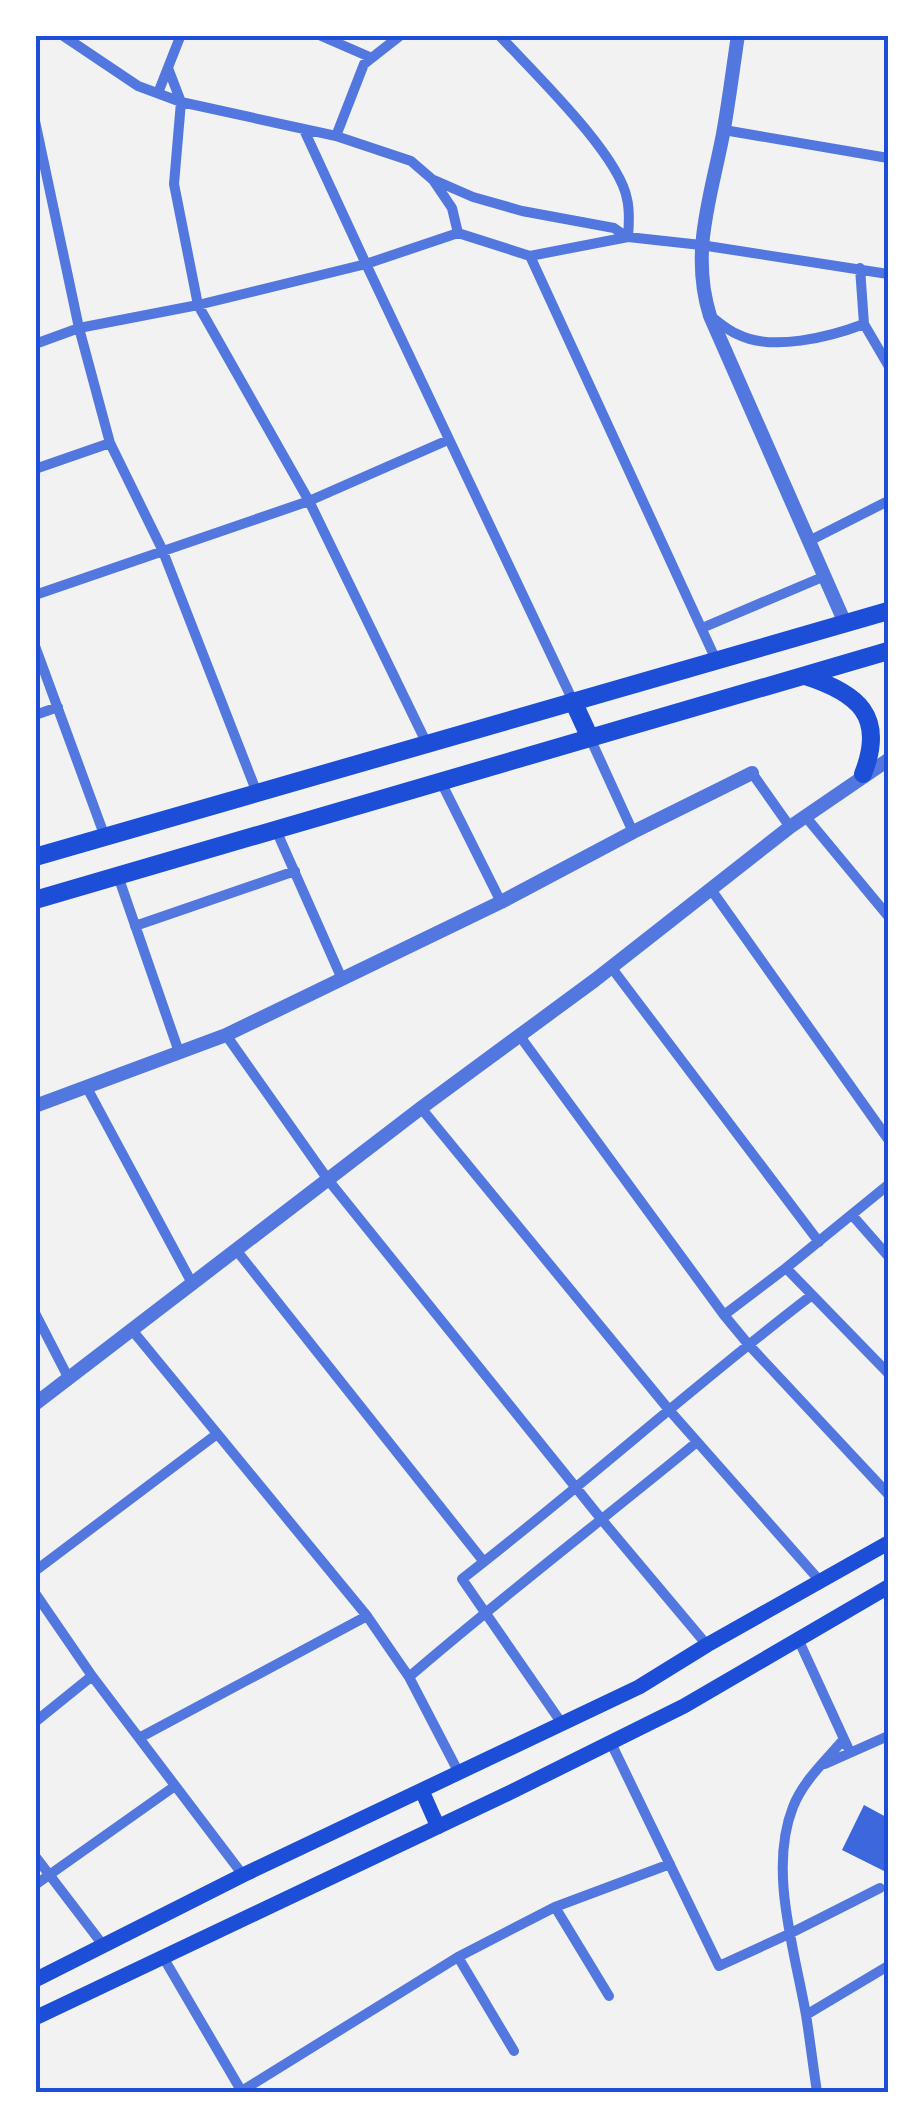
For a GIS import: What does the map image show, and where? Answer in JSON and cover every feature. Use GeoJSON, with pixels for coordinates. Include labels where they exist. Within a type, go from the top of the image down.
{"type":"FeatureCollection","features":[{"type":"Feature","properties":{"kind":"main road"},"geometry":{"type":"LineString","coordinates":[[35,857],[888,610]]}},
{"type":"Feature","properties":{"kind":"main road"},"geometry":{"type":"LineString","coordinates":[[35,900],[888,651]]}},
{"type":"Feature","properties":{"kind":"main road"},"geometry":{"type":"LineString","coordinates":[[804,676],[831,684],[863,708],[872,740],[863,774]]}},
{"type":"Feature","properties":{"kind":"main road"},"geometry":{"type":"LineString","coordinates":[[573,702],[590,738]]}},
{"type":"Feature","properties":{"kind":"main road"},"geometry":{"type":"LineString","coordinates":[[35,1980],[242,1876],[639,1688],[888,1543]]}},
{"type":"Feature","properties":{"kind":"main road"},"geometry":{"type":"LineString","coordinates":[[35,2018],[611,1743],[684,1706],[888,1587]]}},
{"type":"Feature","properties":{"kind":"main road"},"geometry":{"type":"LineString","coordinates":[[422,1790],[438,1827]]}},
{"type":"Feature","properties":{"kind":"street"},"geometry":{"type":"LineString","coordinates":[[62,35],[138,86],[182,102],[336,136],[411,161],[433,180],[452,208],[458,233]]}},
{"type":"Feature","properties":{"kind":"street"},"geometry":{"type":"LineString","coordinates":[[319,35],[372,58]]}},
{"type":"Feature","properties":{"kind":"street"},"geometry":{"type":"LineString","coordinates":[[498,35],[611,163],[627,197],[628,238]]}},
{"type":"Feature","properties":{"kind":"street"},"geometry":{"type":"LineString","coordinates":[[738,35],[701,245],[701,282],[710,316],[846,623]]}},
{"type":"Feature","properties":{"kind":"street"},"geometry":{"type":"LineString","coordinates":[[158,93],[180,36]]}},
{"type":"Feature","properties":{"kind":"street"},"geometry":{"type":"LineString","coordinates":[[336,136],[364,64],[394,37]]}},
{"type":"Feature","properties":{"kind":"street"},"geometry":{"type":"LineString","coordinates":[[168,68],[182,102],[174,184],[198,305],[309,501],[427,744]]}},
{"type":"Feature","properties":{"kind":"street"},"geometry":{"type":"LineString","coordinates":[[35,120],[79,328],[110,443],[162,550],[257,793]]}},
{"type":"Feature","properties":{"kind":"street"},"geometry":{"type":"LineString","coordinates":[[304,130],[573,702]]}},
{"type":"Feature","properties":{"kind":"street"},"geometry":{"type":"LineString","coordinates":[[724,130],[888,158]]}},
{"type":"Feature","properties":{"kind":"street"},"geometry":{"type":"LineString","coordinates":[[433,180],[522,212],[614,228],[628,238]]}},
{"type":"Feature","properties":{"kind":"street"},"geometry":{"type":"LineString","coordinates":[[35,344],[79,328],[198,305],[366,264],[458,233],[530,256],[628,238],[701,245],[888,274]]}},
{"type":"Feature","properties":{"kind":"street"},"geometry":{"type":"LineString","coordinates":[[530,256],[716,660]]}},
{"type":"Feature","properties":{"kind":"street"},"geometry":{"type":"LineString","coordinates":[[860,268],[864,324],[888,365]]}},
{"type":"Feature","properties":{"kind":"street"},"geometry":{"type":"LineString","coordinates":[[710,316],[740,336],[774,342],[810,339],[864,324]]}},
{"type":"Feature","properties":{"kind":"street"},"geometry":{"type":"LineString","coordinates":[[35,594],[309,501],[448,440]]}},
{"type":"Feature","properties":{"kind":"street"},"geometry":{"type":"LineString","coordinates":[[35,469],[110,443]]}},
{"type":"Feature","properties":{"kind":"street"},"geometry":{"type":"LineString","coordinates":[[810,541],[888,501]]}},
{"type":"Feature","properties":{"kind":"street"},"geometry":{"type":"LineString","coordinates":[[702,628],[825,576]]}},
{"type":"Feature","properties":{"kind":"street"},"geometry":{"type":"LineString","coordinates":[[35,646],[105,837]]}},
{"type":"Feature","properties":{"kind":"street"},"geometry":{"type":"LineString","coordinates":[[35,715],[58,708]]}},
{"type":"Feature","properties":{"kind":"street"},"geometry":{"type":"LineString","coordinates":[[590,738],[633,832]]}},
{"type":"Feature","properties":{"kind":"street"},"geometry":{"type":"LineString","coordinates":[[35,1404],[790,827],[888,760]]}},
{"type":"Feature","properties":{"kind":"street"},"geometry":{"type":"LineString","coordinates":[[35,1106],[226,1035],[501,902],[752,773],[790,827]]}},
{"type":"Feature","properties":{"kind":"street"},"geometry":{"type":"LineString","coordinates":[[441,782],[501,902]]}},
{"type":"Feature","properties":{"kind":"street"},"geometry":{"type":"LineString","coordinates":[[805,816],[888,916]]}},
{"type":"Feature","properties":{"kind":"street"},"geometry":{"type":"LineString","coordinates":[[276,830],[342,979]]}},
{"type":"Feature","properties":{"kind":"street"},"geometry":{"type":"LineString","coordinates":[[136,926],[296,871]]}},
{"type":"Feature","properties":{"kind":"street"},"geometry":{"type":"LineString","coordinates":[[118,876],[180,1052]]}},
{"type":"Feature","properties":{"kind":"street"},"geometry":{"type":"LineString","coordinates":[[710,888],[888,1139]]}},
{"type":"Feature","properties":{"kind":"street"},"geometry":{"type":"LineString","coordinates":[[610,967],[819,1242]]}},
{"type":"Feature","properties":{"kind":"street"},"geometry":{"type":"LineString","coordinates":[[520,1034],[724,1315],[888,1494]]}},
{"type":"Feature","properties":{"kind":"street"},"geometry":{"type":"LineString","coordinates":[[226,1035],[329,1181],[707,1645]]}},
{"type":"Feature","properties":{"kind":"street"},"geometry":{"type":"LineString","coordinates":[[86,1086],[192,1285]]}},
{"type":"Feature","properties":{"kind":"street"},"geometry":{"type":"LineString","coordinates":[[422,1108],[670,1411],[820,1581]]}},
{"type":"Feature","properties":{"kind":"street"},"geometry":{"type":"LineString","coordinates":[[724,1315],[888,1186]]}},
{"type":"Feature","properties":{"kind":"street"},"geometry":{"type":"LineString","coordinates":[[852,1215],[888,1256]]}},
{"type":"Feature","properties":{"kind":"street"},"geometry":{"type":"LineString","coordinates":[[237,1252],[484,1562]]}},
{"type":"Feature","properties":{"kind":"street"},"geometry":{"type":"LineString","coordinates":[[786,1268],[888,1373]]}},
{"type":"Feature","properties":{"kind":"street"},"geometry":{"type":"LineString","coordinates":[[563,1725],[462,1579],[812,1295]]}},
{"type":"Feature","properties":{"kind":"street"},"geometry":{"type":"LineString","coordinates":[[35,1312],[68,1379]]}},
{"type":"Feature","properties":{"kind":"street"},"geometry":{"type":"LineString","coordinates":[[132,1330],[367,1616],[409,1677],[458,1773]]}},
{"type":"Feature","properties":{"kind":"street"},"geometry":{"type":"LineString","coordinates":[[35,1570],[216,1434]]}},
{"type":"Feature","properties":{"kind":"street"},"geometry":{"type":"LineString","coordinates":[[409,1677],[697,1442]]}},
{"type":"Feature","properties":{"kind":"street"},"geometry":{"type":"LineString","coordinates":[[35,1592],[92,1676],[242,1876]]}},
{"type":"Feature","properties":{"kind":"street"},"geometry":{"type":"LineString","coordinates":[[139,1738],[367,1616]]}},
{"type":"Feature","properties":{"kind":"street"},"geometry":{"type":"LineString","coordinates":[[798,1641],[850,1752]]}},
{"type":"Feature","properties":{"kind":"street"},"geometry":{"type":"LineString","coordinates":[[35,1722],[92,1676]]}},
{"type":"Feature","properties":{"kind":"street"},"geometry":{"type":"LineString","coordinates":[[820,1766],[888,1736]]}},
{"type":"Feature","properties":{"kind":"street"},"geometry":{"type":"LineString","coordinates":[[817,2092],[790,1934],[784,1878],[788,1824],[798,1796],[844,1739]]}},
{"type":"Feature","properties":{"kind":"street"},"geometry":{"type":"LineString","coordinates":[[611,1743],[719,1966],[880,1888]]}},
{"type":"Feature","properties":{"kind":"street"},"geometry":{"type":"LineString","coordinates":[[35,1885],[175,1786]]}},
{"type":"Feature","properties":{"kind":"street"},"geometry":{"type":"LineString","coordinates":[[35,1856],[103,1945]]}},
{"type":"Feature","properties":{"kind":"street"},"geometry":{"type":"LineString","coordinates":[[164,1957],[241,2092],[458,1957],[556,1906],[670,1864]]}},
{"type":"Feature","properties":{"kind":"street"},"geometry":{"type":"LineString","coordinates":[[556,1906],[610,1996]]}},
{"type":"Feature","properties":{"kind":"street"},"geometry":{"type":"LineString","coordinates":[[458,1957],[514,2050]]}},
{"type":"Feature","properties":{"kind":"street"},"geometry":{"type":"LineString","coordinates":[[806,2015],[888,1966]]}},
{"type":"Feature","properties":{"kind":"building"},"geometry":{"type":"Polygon","coordinates":[[[864,1805],[888,1818],[888,1873],[842,1850],[864,1805]]]}}]}
